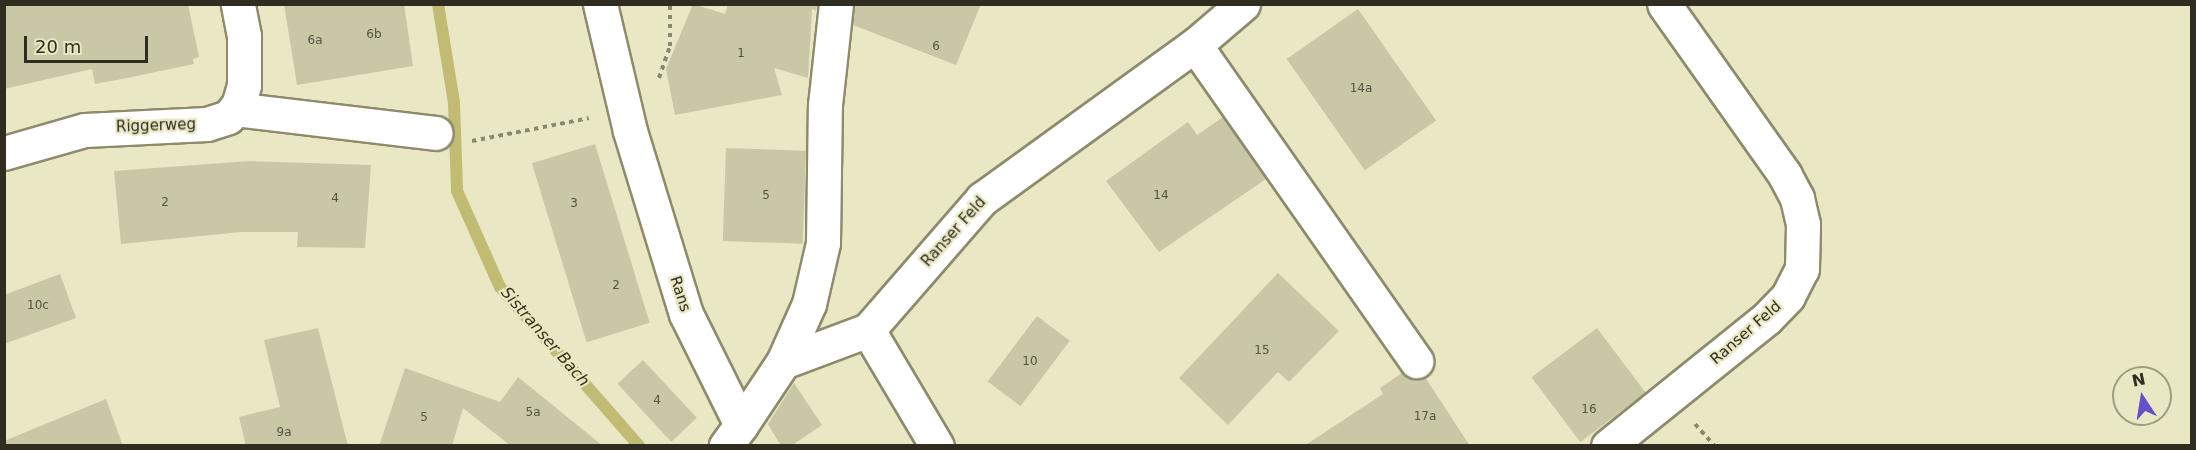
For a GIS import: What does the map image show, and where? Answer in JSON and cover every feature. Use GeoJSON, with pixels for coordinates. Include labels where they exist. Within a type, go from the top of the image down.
{"type":"FeatureCollection","features":[{"type":"Feature","properties":{"kind":"street"},"geometry":{"type":"LineString","coordinates":[[238,4],[244,36],[244,85],[235,109],[436,133]]}},
{"type":"Feature","properties":{"kind":"street","name":"Rans"},"geometry":{"type":"LineString","coordinates":[[600,4],[627,121],[686,314],[734,435]]}},
{"type":"Feature","properties":{"kind":"street"},"geometry":{"type":"LineString","coordinates":[[734,435],[783,362],[809,303],[823,243],[825,105],[836,4]]}},
{"type":"Feature","properties":{"kind":"street","name":"Ranser Feld"},"geometry":{"type":"LineString","coordinates":[[783,362],[868,330],[982,199],[1195,45],[1243,4]]}},
{"type":"Feature","properties":{"kind":"street","name":"Ranser Feld"},"geometry":{"type":"LineString","coordinates":[[1608,446],[1767,318],[1788,296],[1802,269],[1803,224],[1797,198],[1785,175],[1664,4]]}},
{"type":"Feature","properties":{"kind":"street"},"geometry":{"type":"LineString","coordinates":[[1195,45],[1416,361]]}},
{"type":"Feature","properties":{"kind":"street","name":"Riggerweg"},"geometry":{"type":"LineString","coordinates":[[4,153],[85,130],[207,124],[228,117],[235,109]]}},
{"type":"Feature","properties":{"kind":"street"},"geometry":{"type":"LineString","coordinates":[[868,330],[937,446]]}},
{"type":"Feature","properties":{"kind":"path"},"geometry":{"type":"LineString","coordinates":[[474,142],[627,121]]}},
{"type":"Feature","properties":{"kind":"building"},"geometry":{"type":"Polygon","coordinates":[[[4,4],[188,4],[199,57],[193,59],[194,64],[95,84],[92,69],[4,89],[4,4]]]}},
{"type":"Feature","properties":{"kind":"building"},"geometry":{"type":"Polygon","coordinates":[[[284,4],[404,4],[413,66],[297,85],[284,4]]]}},
{"type":"Feature","properties":{"kind":"building"},"geometry":{"type":"Polygon","coordinates":[[[693,4],[725,14],[728,4],[817,4],[816,11],[812,9],[808,78],[774,68],[782,95],[675,115],[666,69],[693,4]]]}},
{"type":"Feature","properties":{"kind":"building"},"geometry":{"type":"Polygon","coordinates":[[[854,4],[981,4],[956,65],[853,25],[854,4]]]}},
{"type":"Feature","properties":{"kind":"building"},"geometry":{"type":"Polygon","coordinates":[[[1358,9],[1436,120],[1365,170],[1287,59],[1358,9]]]}},
{"type":"Feature","properties":{"kind":"building"},"geometry":{"type":"Polygon","coordinates":[[[1223,117],[1266,179],[1159,252],[1106,181],[1188,122],[1197,135],[1223,117]]]}},
{"type":"Feature","properties":{"kind":"building"},"geometry":{"type":"Polygon","coordinates":[[[595,144],[650,323],[587,342],[532,163],[595,144]]]}},
{"type":"Feature","properties":{"kind":"building"},"geometry":{"type":"Polygon","coordinates":[[[726,148],[806,151],[803,244],[723,241],[726,148]]]}},
{"type":"Feature","properties":{"kind":"building"},"geometry":{"type":"Polygon","coordinates":[[[250,161],[371,165],[365,248],[297,247],[298,232],[241,232],[121,244],[114,171],[250,161]]]}},
{"type":"Feature","properties":{"kind":"building"},"geometry":{"type":"Polygon","coordinates":[[[1278,273],[1339,331],[1289,382],[1278,372],[1228,425],[1179,378],[1278,273]]]}},
{"type":"Feature","properties":{"kind":"building"},"geometry":{"type":"Polygon","coordinates":[[[60,274],[76,318],[4,344],[4,295],[60,274]]]}},
{"type":"Feature","properties":{"kind":"building"},"geometry":{"type":"Polygon","coordinates":[[[1037,316],[1070,341],[1020,406],[988,381],[1037,316]]]}},
{"type":"Feature","properties":{"kind":"building"},"geometry":{"type":"Polygon","coordinates":[[[318,328],[348,446],[246,446],[239,417],[280,407],[264,340],[318,328]]]}},
{"type":"Feature","properties":{"kind":"building"},"geometry":{"type":"Polygon","coordinates":[[[1597,328],[1646,393],[1580,442],[1532,377],[1597,328]]]}},
{"type":"Feature","properties":{"kind":"building"},"geometry":{"type":"Polygon","coordinates":[[[643,360],[697,418],[671,442],[617,384],[643,360]]]}},
{"type":"Feature","properties":{"kind":"building"},"geometry":{"type":"Polygon","coordinates":[[[405,368],[500,402],[518,377],[603,446],[511,446],[463,408],[452,446],[379,446],[405,368]]]}},
{"type":"Feature","properties":{"kind":"building"},"geometry":{"type":"Polygon","coordinates":[[[1402,373],[1409,378],[1425,377],[1470,446],[1304,446],[1383,394],[1380,388],[1402,373]]]}},
{"type":"Feature","properties":{"kind":"building"},"geometry":{"type":"Polygon","coordinates":[[[794,383],[822,425],[791,446],[781,446],[768,424],[794,383]]]}},
{"type":"Feature","properties":{"kind":"building"},"geometry":{"type":"Polygon","coordinates":[[[106,399],[123,446],[4,446],[4,441],[106,399]]]}},
{"type":"Feature","properties":{"kind":"waterway","name":"Sistranser Bach"},"geometry":{"type":"LineString","coordinates":[[438,4],[454,103],[457,191],[500,287],[639,446]]}}]}
